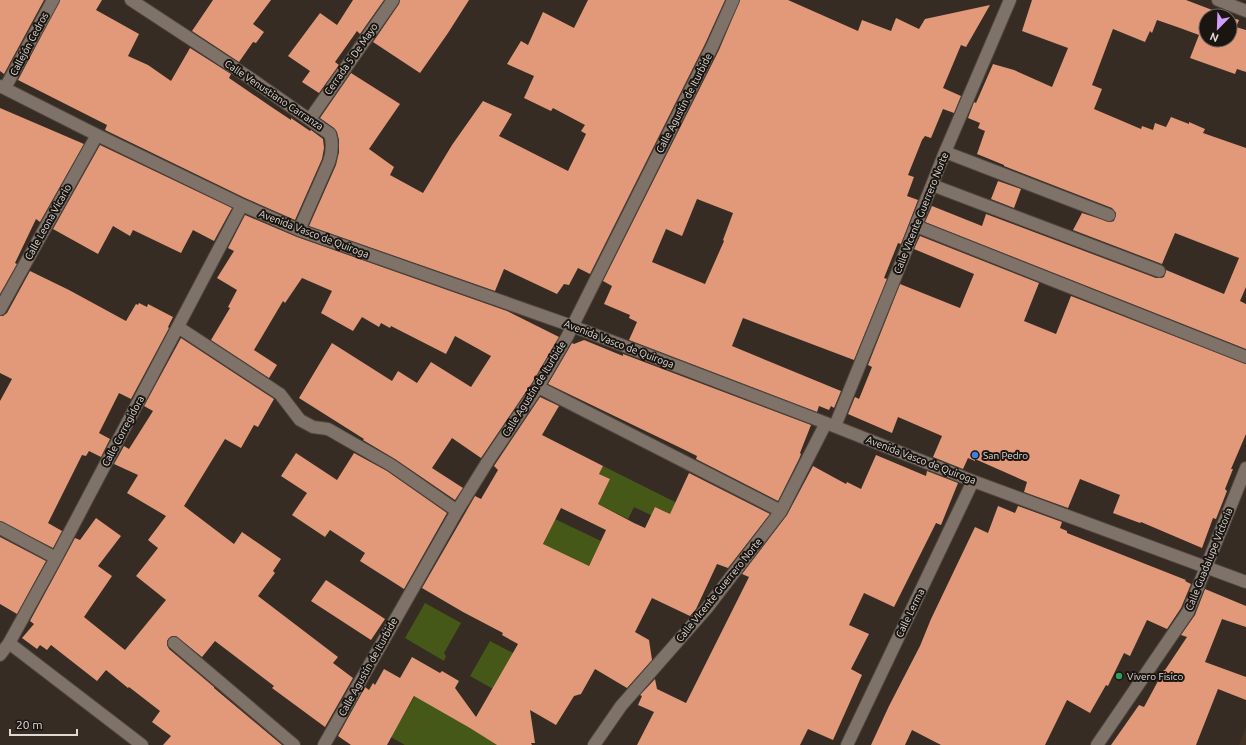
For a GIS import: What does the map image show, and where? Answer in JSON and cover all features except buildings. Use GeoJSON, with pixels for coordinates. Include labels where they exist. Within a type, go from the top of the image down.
{"type":"FeatureCollection","features":[{"type":"Feature","properties":{"kind":"street","name":"Callejón Cedros"},"geometry":{"type":"LineString","coordinates":[[3,87],[53,0]]}},
{"type":"Feature","properties":{"kind":"street","name":"Calle Venustiano Carranza"},"geometry":{"type":"LineString","coordinates":[[131,0],[310,118],[330,134],[332,140],[331,155],[300,230]]}},
{"type":"Feature","properties":{"kind":"street","name":"Cerrada 5 De Mayo"},"geometry":{"type":"LineString","coordinates":[[310,118],[393,0]]}},
{"type":"Feature","properties":{"kind":"street","name":"Calle Agustín de Iturbide"},"geometry":{"type":"LineString","coordinates":[[326,744],[458,511],[488,461],[538,387],[567,338],[712,47],[733,0]]}},
{"type":"Feature","properties":{"kind":"street","name":"Calle VIcente Guerrero Norte"},"geometry":{"type":"LineString","coordinates":[[594,745],[622,706],[707,608],[781,511],[831,425],[1010,0]]}},
{"type":"Feature","properties":{"kind":"street"},"geometry":{"type":"LineString","coordinates":[[1218,0],[1246,11]]}},
{"type":"Feature","properties":{"kind":"street","name":"Avenida Vasco de Quiroga"},"geometry":{"type":"LineString","coordinates":[[3,87],[97,135],[242,205],[300,230],[572,326],[973,481],[1246,582]]}},
{"type":"Feature","properties":{"kind":"street","name":"Calle Leona Vicario"},"geometry":{"type":"LineString","coordinates":[[0,309],[97,135]]}},
{"type":"Feature","properties":{"kind":"street"},"geometry":{"type":"LineString","coordinates":[[945,152],[1109,215]]}},
{"type":"Feature","properties":{"kind":"street"},"geometry":{"type":"LineString","coordinates":[[932,185],[1159,271]]}},
{"type":"Feature","properties":{"kind":"street","name":"Calle Corregidora"},"geometry":{"type":"LineString","coordinates":[[0,654],[9,642],[56,558],[242,205]]}},
{"type":"Feature","properties":{"kind":"street"},"geometry":{"type":"LineString","coordinates":[[916,226],[1246,357]]}},
{"type":"Feature","properties":{"kind":"street"},"geometry":{"type":"LineString","coordinates":[[178,327],[280,394],[300,420],[313,427],[328,429],[391,465],[458,511]]}},
{"type":"Feature","properties":{"kind":"street"},"geometry":{"type":"LineString","coordinates":[[538,387],[781,511]]}},
{"type":"Feature","properties":{"kind":"street","name":"Calle Guadalupe Victoria"},"geometry":{"type":"LineString","coordinates":[[1097,745],[1188,612],[1246,468]]}},
{"type":"Feature","properties":{"kind":"street","name":"Calle Lerma"},"geometry":{"type":"LineString","coordinates":[[847,745],[973,481]]}},
{"type":"Feature","properties":{"kind":"street"},"geometry":{"type":"LineString","coordinates":[[0,528],[56,558]]}},
{"type":"Feature","properties":{"kind":"street"},"geometry":{"type":"LineString","coordinates":[[9,642],[142,745]]}},
{"type":"Feature","properties":{"kind":"street"},"geometry":{"type":"LineString","coordinates":[[174,643],[294,745]]}},
{"type":"Feature","properties":{"kind":"shaded area"},"geometry":{"type":"Polygon","coordinates":[[[1246,726],[1246,745],[1239,745],[1246,726]]]}},
{"type":"Feature","properties":{"kind":"green space"},"geometry":{"type":"Polygon","coordinates":[[[603,466],[687,508],[664,518],[666,512],[655,507],[652,513],[653,516],[634,507],[628,519],[598,504],[610,479],[599,474],[603,466]]]}},
{"type":"Feature","properties":{"kind":"green space"},"geometry":{"type":"Polygon","coordinates":[[[555,519],[601,541],[588,567],[543,545],[555,519]]]}},
{"type":"Feature","properties":{"kind":"green space"},"geometry":{"type":"Polygon","coordinates":[[[425,603],[461,623],[444,653],[446,656],[444,661],[405,638],[425,603]]]}},
{"type":"Feature","properties":{"kind":"green space"},"geometry":{"type":"Polygon","coordinates":[[[490,641],[515,654],[493,689],[470,676],[490,641]]]}},
{"type":"Feature","properties":{"kind":"green space"},"geometry":{"type":"Polygon","coordinates":[[[419,689],[476,716],[470,727],[497,745],[405,745],[387,735],[401,720],[419,689]]]}},
{"type":"Feature","properties":{"kind":"place","name":"San Pedro"},"geometry":{"type":"Point","coordinates":[975,455]}},
{"type":"Feature","properties":{"kind":"place","name":"Vivero Fisico"},"geometry":{"type":"Point","coordinates":[1119,676]}}]}
